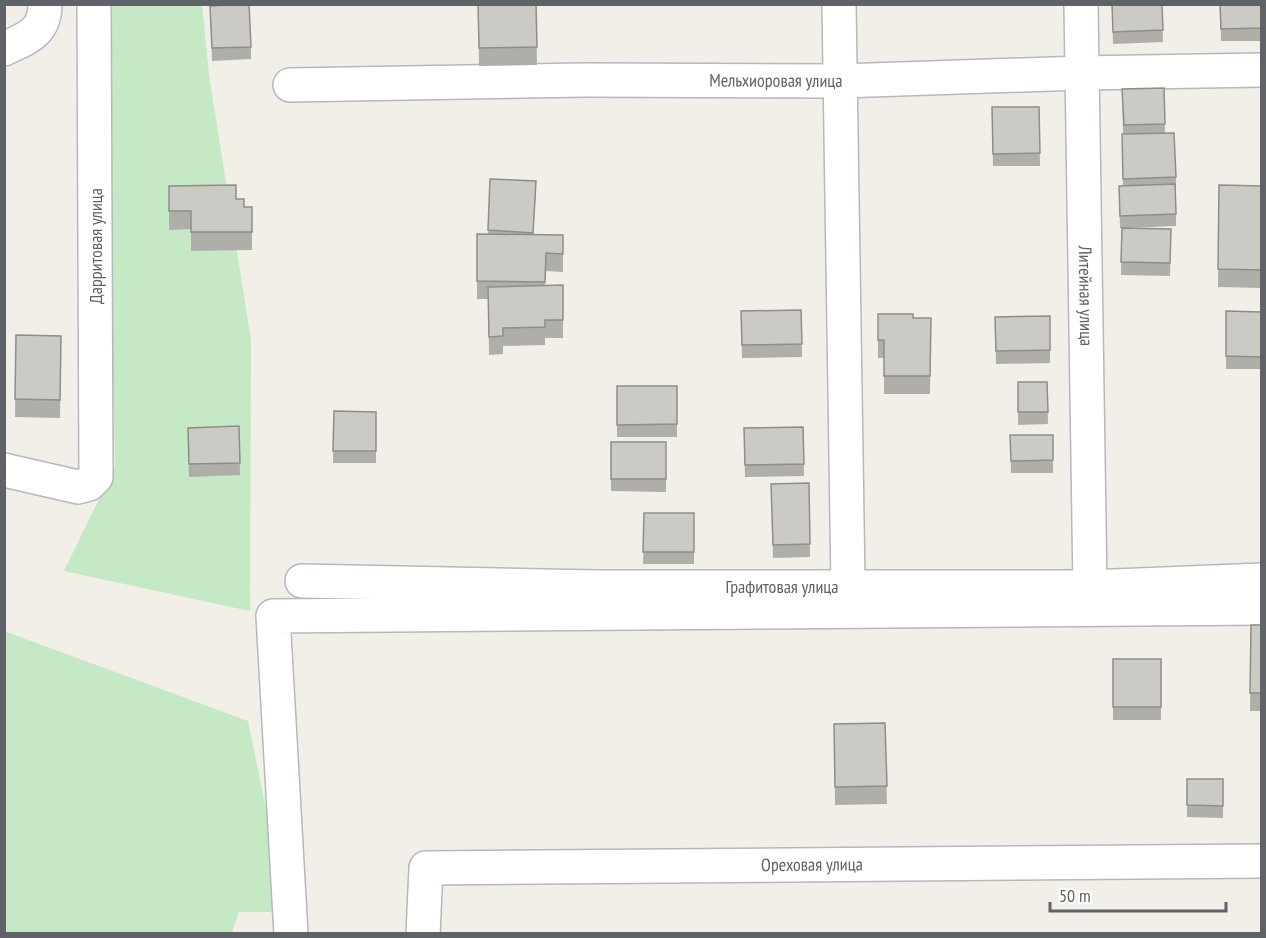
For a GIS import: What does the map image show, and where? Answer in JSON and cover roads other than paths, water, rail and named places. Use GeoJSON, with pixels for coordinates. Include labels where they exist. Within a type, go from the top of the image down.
{"type":"FeatureCollection","features":[{"type":"Feature","properties":{"kind":"street"},"geometry":{"type":"LineString","coordinates":[[4,49],[32,35],[45,20],[45,4]]}},
{"type":"Feature","properties":{"kind":"street","name":"Дарритовая улица"},"geometry":{"type":"LineString","coordinates":[[4,470],[67,485],[88,484],[96,477],[98,465],[94,4]]}},
{"type":"Feature","properties":{"kind":"street"},"geometry":{"type":"LineString","coordinates":[[839,4],[848,585]]}},
{"type":"Feature","properties":{"kind":"street","name":"Литейная улица"},"geometry":{"type":"LineString","coordinates":[[1081,4],[1090,587]]}},
{"type":"Feature","properties":{"kind":"street","name":"Мельхиоровая улица"},"geometry":{"type":"LineString","coordinates":[[290,85],[586,80],[841,81],[1081,72],[1262,70]]}},
{"type":"Feature","properties":{"kind":"street","name":"Графитовая улица"},"geometry":{"type":"LineString","coordinates":[[302,581],[595,587],[848,585],[1090,587],[1262,580]]}},
{"type":"Feature","properties":{"kind":"street"},"geometry":{"type":"LineString","coordinates":[[291,933],[273,616],[1262,608]]}},
{"type":"Feature","properties":{"kind":"street","name":"Ореховая улица"},"geometry":{"type":"LineString","coordinates":[[423,933],[426,868],[1262,861]]}}]}
